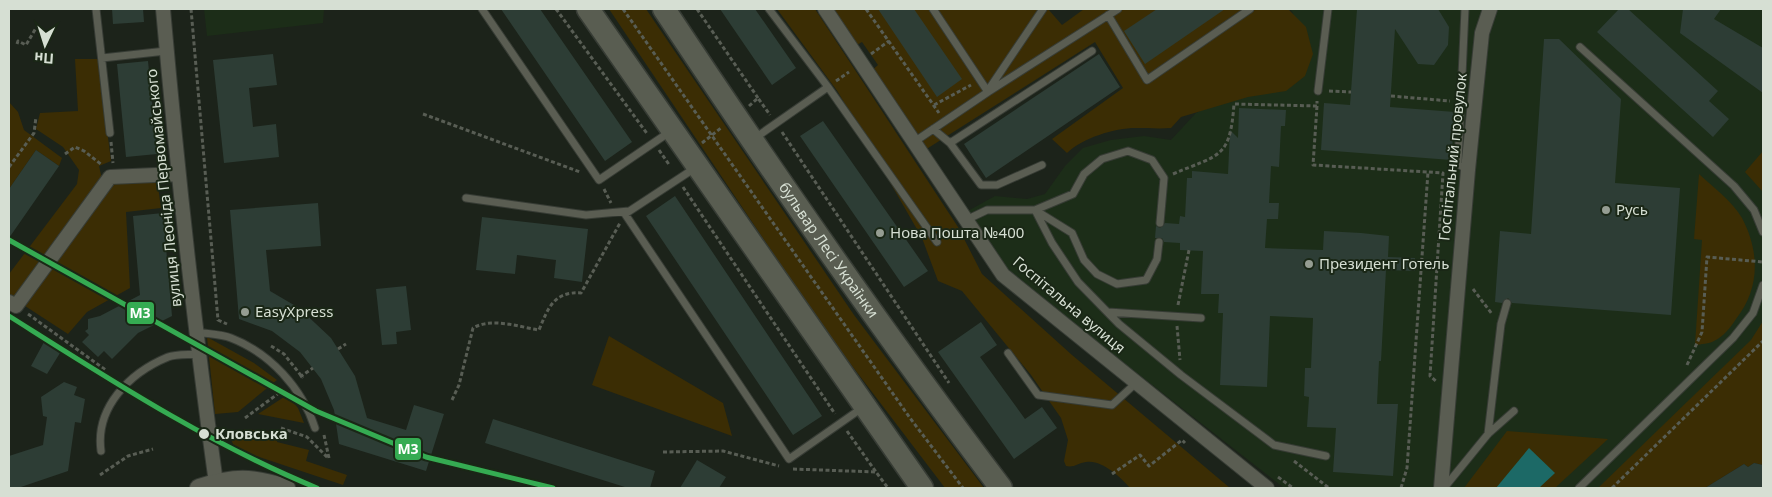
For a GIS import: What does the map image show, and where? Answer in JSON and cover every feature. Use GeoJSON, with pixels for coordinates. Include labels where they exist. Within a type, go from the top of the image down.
{"type":"FeatureCollection","features":[{"type":"Feature","properties":{"kind":"main road"},"geometry":{"type":"LineString","coordinates":[[588,9],[663,137],[697,157],[864,406],[922,488]]}},
{"type":"Feature","properties":{"kind":"main road","name":"бульвар Лесі Українки"},"geometry":{"type":"LineString","coordinates":[[664,9],[750,141],[870,312],[1001,488]]}},
{"type":"Feature","properties":{"kind":"street","name":"вулиця Леоніда Первомайського"},"geometry":{"type":"LineString","coordinates":[[163,9],[195,332],[216,483]]}},
{"type":"Feature","properties":{"kind":"street","name":"Госпітальна вулиця"},"geometry":{"type":"LineString","coordinates":[[825,9],[864,60],[914,142],[1004,275],[1267,488]]}},
{"type":"Feature","properties":{"kind":"street","name":"Госпітальний провулок"},"geometry":{"type":"LineString","coordinates":[[1442,488],[1468,170],[1482,33],[1490,9]]}},
{"type":"Feature","properties":{"kind":"street"},"geometry":{"type":"LineString","coordinates":[[13,304],[110,177],[178,174]]}},
{"type":"Feature","properties":{"kind":"street"},"geometry":{"type":"LineString","coordinates":[[199,488],[216,483],[250,478],[286,488]]}},
{"type":"Feature","properties":{"kind":"lane"},"geometry":{"type":"LineString","coordinates":[[96,9],[110,133]]}},
{"type":"Feature","properties":{"kind":"lane"},"geometry":{"type":"LineString","coordinates":[[482,9],[599,180],[663,137]]}},
{"type":"Feature","properties":{"kind":"lane"},"geometry":{"type":"LineString","coordinates":[[769,9],[828,87],[937,242]]}},
{"type":"Feature","properties":{"kind":"lane"},"geometry":{"type":"LineString","coordinates":[[933,9],[988,92]]}},
{"type":"Feature","properties":{"kind":"lane"},"geometry":{"type":"LineString","coordinates":[[988,92],[1043,9]]}},
{"type":"Feature","properties":{"kind":"lane"},"geometry":{"type":"LineString","coordinates":[[914,142],[1118,9]]}},
{"type":"Feature","properties":{"kind":"lane"},"geometry":{"type":"LineString","coordinates":[[1108,16],[1147,80],[1250,9]]}},
{"type":"Feature","properties":{"kind":"lane"},"geometry":{"type":"LineString","coordinates":[[1318,91],[1328,9]]}},
{"type":"Feature","properties":{"kind":"lane"},"geometry":{"type":"LineString","coordinates":[[1465,9],[1458,164],[1468,170]]}},
{"type":"Feature","properties":{"kind":"lane"},"geometry":{"type":"LineString","coordinates":[[1580,47],[1734,186],[1754,210],[1763,232]]}},
{"type":"Feature","properties":{"kind":"lane"},"geometry":{"type":"LineString","coordinates":[[102,58],[166,51]]}},
{"type":"Feature","properties":{"kind":"lane"},"geometry":{"type":"LineString","coordinates":[[950,143],[1092,51]]}},
{"type":"Feature","properties":{"kind":"lane"},"geometry":{"type":"LineString","coordinates":[[750,141],[828,87]]}},
{"type":"Feature","properties":{"kind":"lane"},"geometry":{"type":"LineString","coordinates":[[933,129],[950,143],[982,185],[997,185],[1042,165]]}},
{"type":"Feature","properties":{"kind":"lane"},"geometry":{"type":"LineString","coordinates":[[966,220],[987,210],[1035,210],[1073,194],[1084,174],[1102,159],[1128,151],[1152,160],[1164,178],[1160,223]]}},
{"type":"Feature","properties":{"kind":"lane"},"geometry":{"type":"LineString","coordinates":[[466,198],[586,215],[627,212],[678,179],[697,157]]}},
{"type":"Feature","properties":{"kind":"lane"},"geometry":{"type":"LineString","coordinates":[[1035,210],[1072,233],[1084,260],[1097,274],[1117,284],[1146,280],[1157,259],[1159,242]]}},
{"type":"Feature","properties":{"kind":"lane"},"geometry":{"type":"LineString","coordinates":[[1035,210],[1052,242],[1078,282],[1108,312],[1181,375],[1274,446],[1326,456]]}},
{"type":"Feature","properties":{"kind":"lane"},"geometry":{"type":"LineString","coordinates":[[627,212],[789,459],[864,406]]}},
{"type":"Feature","properties":{"kind":"lane"},"geometry":{"type":"LineString","coordinates":[[1579,488],[1733,338],[1753,314],[1763,285]]}},
{"type":"Feature","properties":{"kind":"lane"},"geometry":{"type":"LineString","coordinates":[[1488,434],[1500,324],[1507,303]]}},
{"type":"Feature","properties":{"kind":"lane"},"geometry":{"type":"LineString","coordinates":[[1108,312],[1201,318]]}},
{"type":"Feature","properties":{"kind":"lane"},"geometry":{"type":"LineString","coordinates":[[195,332],[230,338],[268,360],[292,384],[309,408],[319,427]]}},
{"type":"Feature","properties":{"kind":"lane"},"geometry":{"type":"LineString","coordinates":[[1008,353],[1038,396],[1112,405],[1136,383]]}},
{"type":"Feature","properties":{"kind":"lane"},"geometry":{"type":"LineString","coordinates":[[101,451],[99,435],[102,419],[111,401],[124,388],[143,372],[169,357],[199,354]]}},
{"type":"Feature","properties":{"kind":"lane"},"geometry":{"type":"LineString","coordinates":[[1442,488],[1488,434],[1514,411]]}},
{"type":"Feature","properties":{"kind":"path"},"geometry":{"type":"LineString","coordinates":[[191,9],[218,320],[236,328]]}},
{"type":"Feature","properties":{"kind":"path"},"geometry":{"type":"LineString","coordinates":[[556,9],[663,137],[670,166]]}},
{"type":"Feature","properties":{"kind":"path"},"geometry":{"type":"LineString","coordinates":[[623,9],[910,418],[963,488]]}},
{"type":"Feature","properties":{"kind":"path"},"geometry":{"type":"LineString","coordinates":[[697,9],[952,388]]}},
{"type":"Feature","properties":{"kind":"path"},"geometry":{"type":"LineString","coordinates":[[866,9],[945,121]]}},
{"type":"Feature","properties":{"kind":"path"},"geometry":{"type":"LineString","coordinates":[[17,44],[18,42],[26,45],[36,28]]}},
{"type":"Feature","properties":{"kind":"path"},"geometry":{"type":"LineString","coordinates":[[828,87],[889,41]]}},
{"type":"Feature","properties":{"kind":"path"},"geometry":{"type":"LineString","coordinates":[[934,105],[980,80]]}},
{"type":"Feature","properties":{"kind":"path"},"geometry":{"type":"LineString","coordinates":[[1391,96],[1448,101]]}},
{"type":"Feature","properties":{"kind":"path"},"geometry":{"type":"LineString","coordinates":[[697,157],[712,135],[758,98]]}},
{"type":"Feature","properties":{"kind":"path"},"geometry":{"type":"LineString","coordinates":[[1164,178],[1220,154],[1232,132],[1234,104],[1294,106]]}},
{"type":"Feature","properties":{"kind":"path"},"geometry":{"type":"LineString","coordinates":[[1317,106],[1313,165],[1443,173],[1430,376],[1450,393]]}},
{"type":"Feature","properties":{"kind":"path"},"geometry":{"type":"LineString","coordinates":[[423,114],[599,180]]}},
{"type":"Feature","properties":{"kind":"path"},"geometry":{"type":"LineString","coordinates":[[9,167],[34,133],[36,117]]}},
{"type":"Feature","properties":{"kind":"path"},"geometry":{"type":"LineString","coordinates":[[110,133],[113,164],[122,164]]}},
{"type":"Feature","properties":{"kind":"path"},"geometry":{"type":"LineString","coordinates":[[65,154],[75,148],[84,151],[102,165]]}},
{"type":"Feature","properties":{"kind":"path"},"geometry":{"type":"LineString","coordinates":[[1401,488],[1407,468],[1428,172]]}},
{"type":"Feature","properties":{"kind":"path"},"geometry":{"type":"LineString","coordinates":[[678,179],[841,423],[876,472]]}},
{"type":"Feature","properties":{"kind":"path"},"geometry":{"type":"LineString","coordinates":[[452,400],[459,385],[473,328],[481,323],[491,323],[540,330],[549,305],[569,292],[581,294],[627,212]]}},
{"type":"Feature","properties":{"kind":"path"},"geometry":{"type":"LineString","coordinates":[[1687,365],[1702,332],[1707,257],[1763,262]]}},
{"type":"Feature","properties":{"kind":"path"},"geometry":{"type":"LineString","coordinates":[[1421,262],[1437,264]]}},
{"type":"Feature","properties":{"kind":"path"},"geometry":{"type":"LineString","coordinates":[[1459,270],[1500,324]]}},
{"type":"Feature","properties":{"kind":"path"},"geometry":{"type":"LineString","coordinates":[[13,304],[59,334],[107,371]]}},
{"type":"Feature","properties":{"kind":"path"},"geometry":{"type":"LineString","coordinates":[[1612,488],[1763,341]]}},
{"type":"Feature","properties":{"kind":"path"},"geometry":{"type":"LineString","coordinates":[[338,349],[346,344]]}},
{"type":"Feature","properties":{"kind":"path"},"geometry":{"type":"LineString","coordinates":[[269,345],[284,354],[307,384]]}},
{"type":"Feature","properties":{"kind":"path"},"geometry":{"type":"LineString","coordinates":[[245,418],[313,368]]}},
{"type":"Feature","properties":{"kind":"path"},"geometry":{"type":"LineString","coordinates":[[281,428],[306,436],[329,458],[319,427]]}},
{"type":"Feature","properties":{"kind":"path"},"geometry":{"type":"LineString","coordinates":[[1112,474],[1140,454],[1149,466],[1182,440]]}},
{"type":"Feature","properties":{"kind":"path"},"geometry":{"type":"LineString","coordinates":[[1274,446],[1328,488]]}},
{"type":"Feature","properties":{"kind":"path"},"geometry":{"type":"LineString","coordinates":[[100,475],[128,456],[153,449]]}},
{"type":"Feature","properties":{"kind":"path"},"geometry":{"type":"LineString","coordinates":[[1278,476],[1293,488]]}},
{"type":"Feature","properties":{"kind":"shaded area"},"geometry":{"type":"Polygon","coordinates":[[[204,9],[324,9],[323,23],[207,36],[204,9]]]}},
{"type":"Feature","properties":{"kind":"shaded area"},"geometry":{"type":"Polygon","coordinates":[[[609,9],[646,9],[854,315],[984,488],[945,488],[824,329],[609,9]]]}},
{"type":"Feature","properties":{"kind":"shaded area"},"geometry":{"type":"Polygon","coordinates":[[[777,9],[815,9],[958,227],[982,274],[1072,355],[1230,488],[1130,488],[1116,474],[1098,463],[1086,462],[1066,466],[1064,461],[1068,440],[1061,418],[1031,375],[962,291],[938,281],[922,238],[838,92],[777,9]]]}},
{"type":"Feature","properties":{"kind":"shaded area"},"geometry":{"type":"Polygon","coordinates":[[[831,9],[1048,9],[1062,25],[1084,9],[1288,9],[1306,27],[1313,54],[1305,76],[1286,91],[1248,97],[1181,117],[1171,128],[1127,128],[1109,132],[1090,138],[1067,153],[1052,139],[1123,88],[1095,42],[925,150],[871,71],[878,65],[862,42],[855,46],[831,9]]]}},
{"type":"Feature","properties":{"kind":"shaded area"},"geometry":{"type":"Polygon","coordinates":[[[1290,9],[1763,9],[1763,373],[1625,488],[1284,488],[1005,270],[966,212],[995,196],[1027,199],[1045,194],[1065,166],[1083,148],[1111,140],[1144,136],[1171,140],[1196,113],[1222,99],[1297,40],[1293,13],[1290,9]]]}},
{"type":"Feature","properties":{"kind":"shaded area"},"geometry":{"type":"Polygon","coordinates":[[[75,59],[98,59],[111,161],[99,166],[102,179],[19,296],[11,298],[9,297],[9,274],[77,184],[79,170],[63,147],[36,129],[40,113],[78,111],[75,59]]]}},
{"type":"Feature","properties":{"kind":"shaded area"},"geometry":{"type":"Polygon","coordinates":[[[9,102],[18,112],[24,130],[62,158],[59,166],[36,150],[9,189],[9,102]]]}},
{"type":"Feature","properties":{"kind":"shaded area"},"geometry":{"type":"Polygon","coordinates":[[[1763,151],[1763,192],[1745,172],[1763,151]]]}},
{"type":"Feature","properties":{"kind":"shaded area"},"geometry":{"type":"Polygon","coordinates":[[[1699,174],[1728,200],[1742,218],[1752,244],[1755,270],[1750,295],[1729,328],[1721,337],[1712,342],[1695,345],[1702,240],[1694,239],[1699,174]]]}},
{"type":"Feature","properties":{"kind":"shaded area"},"geometry":{"type":"Polygon","coordinates":[[[157,179],[161,208],[126,212],[130,288],[87,312],[68,334],[22,304],[112,182],[157,179]]]}},
{"type":"Feature","properties":{"kind":"shaded area"},"geometry":{"type":"Polygon","coordinates":[[[1763,321],[1763,465],[1754,463],[1748,467],[1744,464],[1705,488],[1598,488],[1751,340],[1763,321]]]}},
{"type":"Feature","properties":{"kind":"shaded area"},"geometry":{"type":"Polygon","coordinates":[[[609,336],[723,403],[732,436],[592,385],[609,336]]]}},
{"type":"Feature","properties":{"kind":"shaded area"},"geometry":{"type":"Polygon","coordinates":[[[207,337],[254,363],[277,380],[238,412],[215,414],[207,337]]]}},
{"type":"Feature","properties":{"kind":"shaded area"},"geometry":{"type":"Polygon","coordinates":[[[287,395],[298,408],[304,423],[258,414],[287,395]]]}},
{"type":"Feature","properties":{"kind":"shaded area"},"geometry":{"type":"Polygon","coordinates":[[[245,429],[278,433],[277,442],[309,450],[306,461],[347,475],[343,485],[235,449],[231,439],[245,429]]]}},
{"type":"Feature","properties":{"kind":"shaded area"},"geometry":{"type":"Polygon","coordinates":[[[1507,431],[1608,439],[1555,488],[1464,488],[1507,431]]]}},
{"type":"Feature","properties":{"kind":"water"},"geometry":{"type":"Polygon","coordinates":[[[1529,448],[1555,473],[1539,488],[1496,488],[1529,448]]]}},
{"type":"Feature","properties":{"kind":"building"},"geometry":{"type":"Polygon","coordinates":[[[112,9],[143,9],[144,22],[113,24],[112,9]]]}},
{"type":"Feature","properties":{"kind":"building"},"geometry":{"type":"Polygon","coordinates":[[[501,9],[540,9],[632,142],[605,161],[501,9]]]}},
{"type":"Feature","properties":{"kind":"building"},"geometry":{"type":"Polygon","coordinates":[[[720,9],[755,9],[796,68],[772,85],[720,9]]]}},
{"type":"Feature","properties":{"kind":"building"},"geometry":{"type":"Polygon","coordinates":[[[878,9],[914,9],[962,79],[937,97],[878,9]]]}},
{"type":"Feature","properties":{"kind":"building"},"geometry":{"type":"Polygon","coordinates":[[[1157,9],[1225,9],[1145,64],[1124,31],[1157,9]]]}},
{"type":"Feature","properties":{"kind":"building"},"geometry":{"type":"Polygon","coordinates":[[[1357,9],[1438,9],[1449,27],[1448,45],[1434,65],[1418,64],[1395,29],[1390,107],[1455,112],[1451,160],[1321,150],[1324,103],[1350,105],[1357,9]]]}},
{"type":"Feature","properties":{"kind":"building"},"geometry":{"type":"Polygon","coordinates":[[[1619,9],[1628,9],[1718,91],[1709,101],[1729,119],[1713,137],[1597,32],[1619,9]]]}},
{"type":"Feature","properties":{"kind":"building"},"geometry":{"type":"Polygon","coordinates":[[[1683,9],[1721,9],[1714,19],[1763,48],[1763,93],[1680,33],[1683,9]]]}},
{"type":"Feature","properties":{"kind":"building","name":"Русь"},"geometry":{"type":"Polygon","coordinates":[[[1544,39],[1559,39],[1621,99],[1615,183],[1680,188],[1671,315],[1512,303],[1508,298],[1502,303],[1495,302],[1500,231],[1531,234],[1544,39]]]}},
{"type":"Feature","properties":{"kind":"building"},"geometry":{"type":"Polygon","coordinates":[[[273,54],[277,85],[249,88],[253,127],[276,124],[279,157],[224,163],[213,60],[273,54]]]}},
{"type":"Feature","properties":{"kind":"building"},"geometry":{"type":"Polygon","coordinates":[[[1099,54],[1120,87],[986,178],[964,144],[1099,54]]]}},
{"type":"Feature","properties":{"kind":"building"},"geometry":{"type":"Polygon","coordinates":[[[148,61],[157,154],[126,157],[117,64],[148,61]]]}},
{"type":"Feature","properties":{"kind":"building","name":"Президент Готель"},"geometry":{"type":"Polygon","coordinates":[[[1239,108],[1286,110],[1285,126],[1281,126],[1279,167],[1271,166],[1269,203],[1279,203],[1278,219],[1267,219],[1265,248],[1323,250],[1324,231],[1361,233],[1389,236],[1388,257],[1415,258],[1415,271],[1386,270],[1377,404],[1398,404],[1393,476],[1333,472],[1336,428],[1307,427],[1309,397],[1304,396],[1305,368],[1311,368],[1313,318],[1270,316],[1267,387],[1220,385],[1223,313],[1218,313],[1219,294],[1201,294],[1203,251],[1180,250],[1180,243],[1164,242],[1162,238],[1155,238],[1156,226],[1160,228],[1165,223],[1179,224],[1180,216],[1185,217],[1187,178],[1192,178],[1192,171],[1228,174],[1230,130],[1238,138],[1239,108]]]}},
{"type":"Feature","properties":{"kind":"building"},"geometry":{"type":"Polygon","coordinates":[[[823,121],[928,271],[904,287],[800,136],[823,121]]]}},
{"type":"Feature","properties":{"kind":"building"},"geometry":{"type":"Polygon","coordinates":[[[36,150],[59,166],[9,238],[9,189],[36,150]]]}},
{"type":"Feature","properties":{"kind":"building"},"geometry":{"type":"Polygon","coordinates":[[[675,196],[822,416],[793,435],[646,216],[675,196]]]}},
{"type":"Feature","properties":{"kind":"building"},"geometry":{"type":"Polygon","coordinates":[[[318,203],[321,246],[266,250],[270,291],[299,308],[331,338],[355,376],[367,418],[406,430],[414,405],[444,414],[426,471],[339,444],[334,410],[321,379],[300,352],[272,331],[239,319],[230,210],[318,203]]]}},
{"type":"Feature","properties":{"kind":"building"},"geometry":{"type":"Polygon","coordinates":[[[163,213],[172,316],[138,333],[112,359],[104,351],[98,357],[82,342],[89,335],[85,331],[88,329],[88,319],[100,316],[140,295],[133,216],[163,213]]]}},
{"type":"Feature","properties":{"kind":"building"},"geometry":{"type":"Polygon","coordinates":[[[482,217],[588,229],[582,282],[554,278],[556,260],[517,255],[515,274],[476,270],[482,217]]]}},
{"type":"Feature","properties":{"kind":"building"},"geometry":{"type":"Polygon","coordinates":[[[406,286],[411,330],[396,332],[397,344],[382,345],[376,289],[406,286]]]}},
{"type":"Feature","properties":{"kind":"building"},"geometry":{"type":"Polygon","coordinates":[[[981,322],[997,345],[980,357],[1025,419],[1042,407],[1057,428],[1014,459],[938,352],[981,322]]]}},
{"type":"Feature","properties":{"kind":"building"},"geometry":{"type":"Polygon","coordinates":[[[44,342],[60,353],[47,374],[31,366],[44,342]]]}},
{"type":"Feature","properties":{"kind":"building"},"geometry":{"type":"Polygon","coordinates":[[[64,382],[77,387],[74,395],[85,399],[81,423],[75,422],[68,471],[18,488],[9,488],[9,456],[43,445],[47,417],[43,416],[41,397],[64,382]]]}},
{"type":"Feature","properties":{"kind":"building"},"geometry":{"type":"Polygon","coordinates":[[[493,419],[655,471],[650,488],[628,488],[485,443],[493,419]]]}},
{"type":"Feature","properties":{"kind":"building"},"geometry":{"type":"Polygon","coordinates":[[[697,460],[726,477],[719,488],[680,488],[697,460]]]}},
{"type":"Feature","properties":{"kind":"building"},"geometry":{"type":"Polygon","coordinates":[[[1754,463],[1763,465],[1763,488],[1705,488],[1744,464],[1748,467],[1754,463]]]}},
{"type":"Feature","properties":{"kind":"transit line","name":"M3"},"geometry":{"type":"LineString","coordinates":[[9,240],[316,411],[426,457],[553,488]]}},
{"type":"Feature","properties":{"kind":"transit line","name":"M3"},"geometry":{"type":"LineString","coordinates":[[9,316],[159,409],[237,451],[317,488]]}},
{"type":"Feature","properties":{"kind":"place","name":"Русь"},"geometry":{"type":"Point","coordinates":[1606,210]}},
{"type":"Feature","properties":{"kind":"place","name":"Нова Пошта №400"},"geometry":{"type":"Point","coordinates":[880,233]}},
{"type":"Feature","properties":{"kind":"place","name":"Президент Готель"},"geometry":{"type":"Point","coordinates":[1309,264]}},
{"type":"Feature","properties":{"kind":"place","name":"EasyXpress"},"geometry":{"type":"Point","coordinates":[245,312]}},
{"type":"Feature","properties":{"kind":"place","name":"Кловська"},"geometry":{"type":"Point","coordinates":[204,434]}}]}
